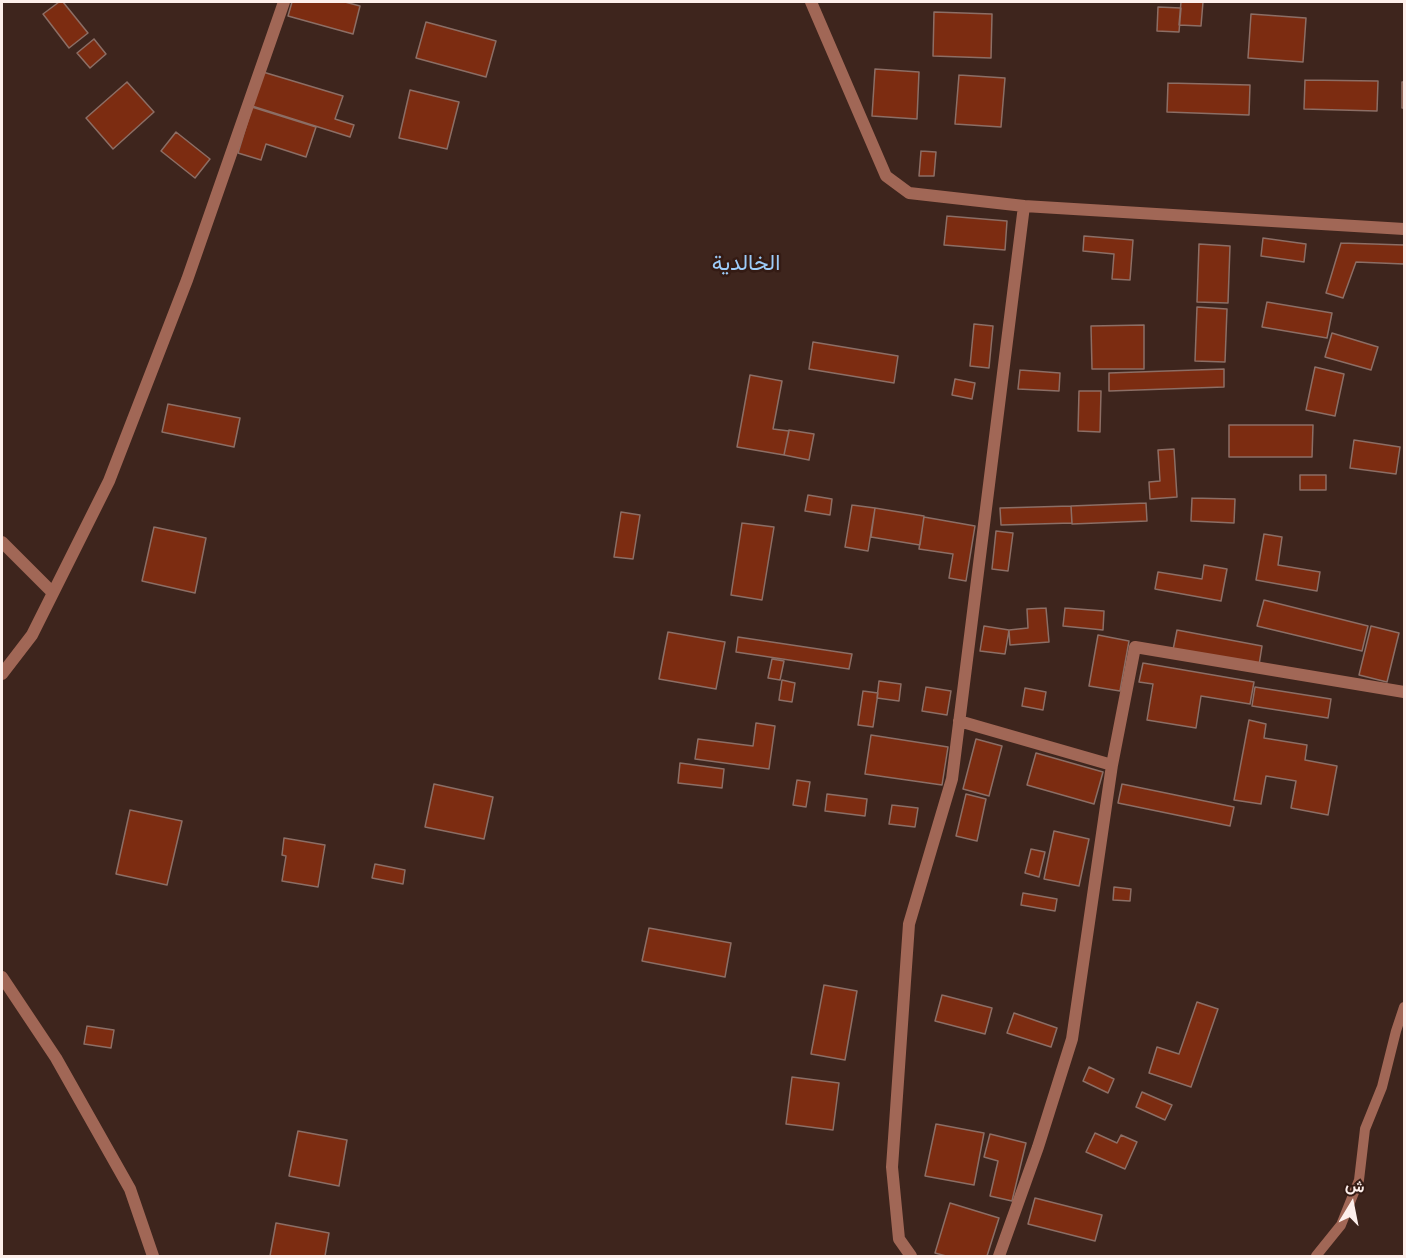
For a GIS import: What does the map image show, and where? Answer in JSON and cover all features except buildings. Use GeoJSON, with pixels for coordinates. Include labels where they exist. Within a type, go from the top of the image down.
{"type":"FeatureCollection","features":[{"type":"Feature","properties":{"kind":"street"},"geometry":{"type":"LineString","coordinates":[[2,674],[32,635],[109,481],[187,280],[284,2]]}},
{"type":"Feature","properties":{"kind":"street"},"geometry":{"type":"LineString","coordinates":[[811,2],[886,176],[909,193],[1024,206],[1404,230]]}},
{"type":"Feature","properties":{"kind":"street"},"geometry":{"type":"LineString","coordinates":[[911,1257],[899,1239],[892,1167],[909,924],[952,779],[1024,206]]}},
{"type":"Feature","properties":{"kind":"street"},"geometry":{"type":"LineString","coordinates":[[2,542],[53,593]]}},
{"type":"Feature","properties":{"kind":"street"},"geometry":{"type":"LineString","coordinates":[[999,1257],[1038,1147],[1072,1039],[1112,765],[1135,647],[1404,692]]}},
{"type":"Feature","properties":{"kind":"street"},"geometry":{"type":"LineString","coordinates":[[959,721],[1112,765]]}},
{"type":"Feature","properties":{"kind":"street"},"geometry":{"type":"LineString","coordinates":[[2,976],[56,1058],[130,1189],[153,1257]]}},
{"type":"Feature","properties":{"kind":"lane"},"geometry":{"type":"LineString","coordinates":[[1316,1257],[1341,1225],[1359,1180],[1365,1129],[1382,1087],[1404,1007]]}},
{"type":"Feature","properties":{"kind":"district","name":"الخالدية"},"geometry":{"type":"Point","coordinates":[746,264]}}]}
